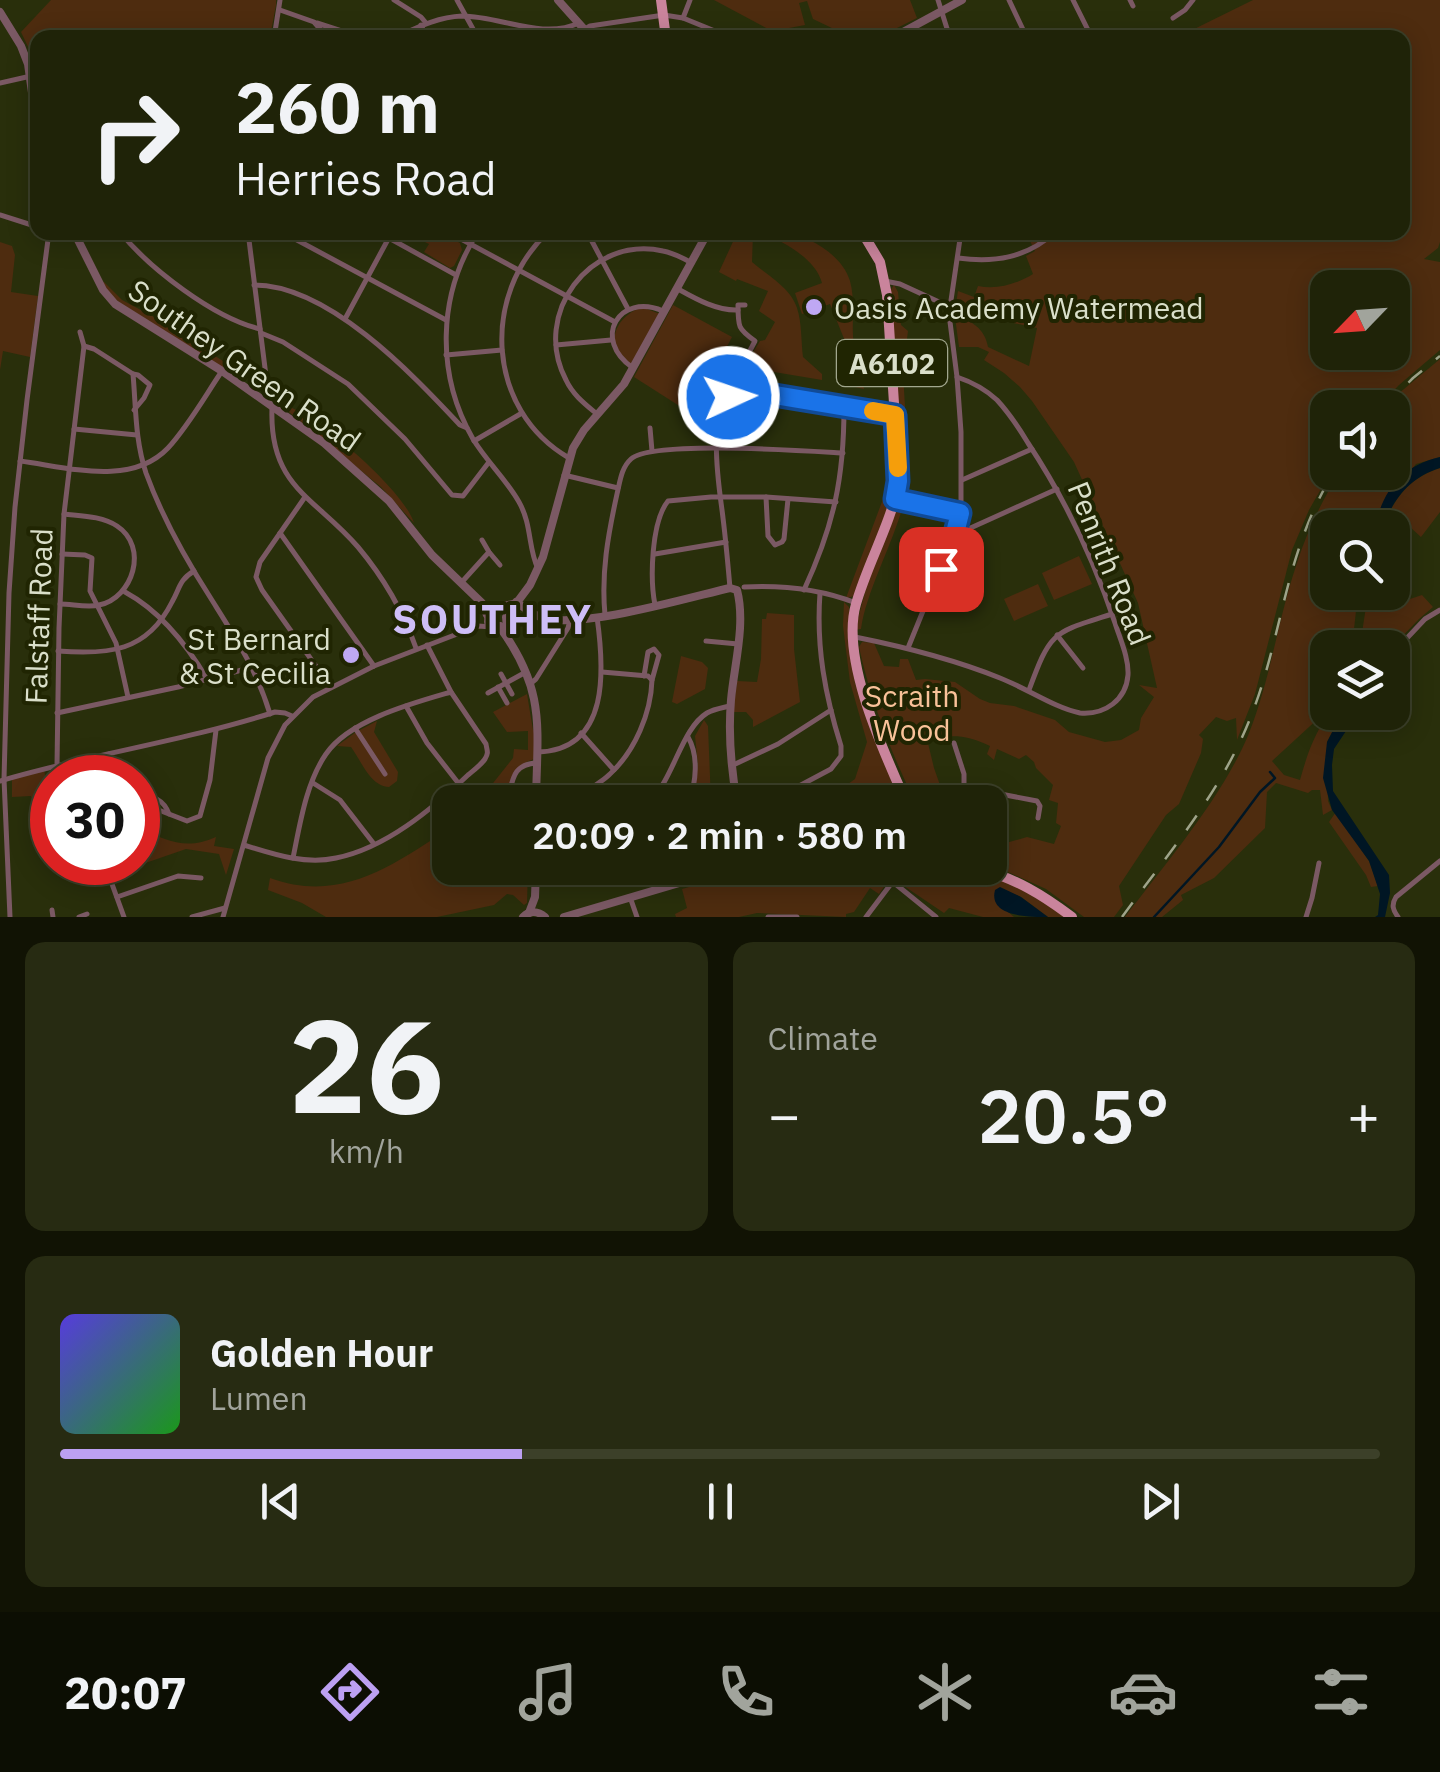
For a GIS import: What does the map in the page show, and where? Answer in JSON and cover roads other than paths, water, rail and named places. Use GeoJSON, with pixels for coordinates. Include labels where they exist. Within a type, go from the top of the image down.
{"type":"FeatureCollection","features":[{"type":"Feature","properties":{"kind":"main road"},"geometry":{"type":"LineString","coordinates":[[661,0],[665,30]]}},
{"type":"Feature","properties":{"kind":"main road","name":"A6102"},"geometry":{"type":"LineString","coordinates":[[869,240],[885,281],[898,481],[895,499],[856,603],[852,637],[866,702],[899,785]]}},
{"type":"Feature","properties":{"kind":"main road"},"geometry":{"type":"LineString","coordinates":[[1007,878],[1024,884],[1072,917]]}},
{"type":"Feature","properties":{"kind":"street"},"geometry":{"type":"LineString","coordinates":[[276,30],[280,0]]}},
{"type":"Feature","properties":{"kind":"street"},"geometry":{"type":"LineString","coordinates":[[394,0],[421,16],[425,30]]}},
{"type":"Feature","properties":{"kind":"street"},"geometry":{"type":"LineString","coordinates":[[458,0],[474,30]]}},
{"type":"Feature","properties":{"kind":"street"},"geometry":{"type":"LineString","coordinates":[[558,0],[585,30]]}},
{"type":"Feature","properties":{"kind":"street"},"geometry":{"type":"LineString","coordinates":[[683,18],[690,0]]}},
{"type":"Feature","properties":{"kind":"street"},"geometry":{"type":"LineString","coordinates":[[938,0],[948,30]]}},
{"type":"Feature","properties":{"kind":"street"},"geometry":{"type":"LineString","coordinates":[[907,30],[962,0]]}},
{"type":"Feature","properties":{"kind":"street"},"geometry":{"type":"LineString","coordinates":[[1008,0],[1023,30]]}},
{"type":"Feature","properties":{"kind":"street"},"geometry":{"type":"LineString","coordinates":[[1073,0],[1088,30]]}},
{"type":"Feature","properties":{"kind":"street"},"geometry":{"type":"LineString","coordinates":[[1172,18],[1193,0]]}},
{"type":"Feature","properties":{"kind":"street"},"geometry":{"type":"LineString","coordinates":[[280,10],[338,30]]}},
{"type":"Feature","properties":{"kind":"street"},"geometry":{"type":"LineString","coordinates":[[0,12],[22,46],[30,73]]}},
{"type":"Feature","properties":{"kind":"street"},"geometry":{"type":"LineString","coordinates":[[411,30],[466,16],[550,29],[664,16],[683,18],[712,30]]}},
{"type":"Feature","properties":{"kind":"street"},"geometry":{"type":"LineString","coordinates":[[314,22],[321,30]]}},
{"type":"Feature","properties":{"kind":"street"},"geometry":{"type":"LineString","coordinates":[[0,83],[30,76]]}},
{"type":"Feature","properties":{"kind":"street"},"geometry":{"type":"LineString","coordinates":[[0,214],[30,224]]}},
{"type":"Feature","properties":{"kind":"street"},"geometry":{"type":"LineString","coordinates":[[10,917],[2,780],[10,593],[20,461],[48,240]]}},
{"type":"Feature","properties":{"kind":"street","name":"Southey Green Road"},"geometry":{"type":"LineString","coordinates":[[78,240],[103,290],[115,304],[222,371],[324,444],[370,482],[432,555],[491,612]]}},
{"type":"Feature","properties":{"kind":"street"},"geometry":{"type":"LineString","coordinates":[[127,240],[174,282],[225,314],[284,342],[348,384],[405,439],[452,496],[463,496],[489,462]]}},
{"type":"Feature","properties":{"kind":"street"},"geometry":{"type":"LineString","coordinates":[[249,240],[268,392]]}},
{"type":"Feature","properties":{"kind":"street"},"geometry":{"type":"LineString","coordinates":[[297,240],[446,320]]}},
{"type":"Feature","properties":{"kind":"street"},"geometry":{"type":"LineString","coordinates":[[345,319],[387,240]]}},
{"type":"Feature","properties":{"kind":"street"},"geometry":{"type":"LineString","coordinates":[[398,240],[456,275]]}},
{"type":"Feature","properties":{"kind":"street"},"geometry":{"type":"LineString","coordinates":[[463,240],[615,322]]}},
{"type":"Feature","properties":{"kind":"street"},"geometry":{"type":"LineString","coordinates":[[473,240],[456,275],[446,320],[446,354],[456,404],[474,441],[523,509],[538,568]]}},
{"type":"Feature","properties":{"kind":"street"},"geometry":{"type":"LineString","coordinates":[[540,240],[518,270],[504,308],[502,350],[508,380],[522,413],[541,437],[569,458]]}},
{"type":"Feature","properties":{"kind":"street"},"geometry":{"type":"LineString","coordinates":[[591,240],[629,310]]}},
{"type":"Feature","properties":{"kind":"street"},"geometry":{"type":"LineString","coordinates":[[223,917],[268,758],[279,734],[312,696],[330,686],[416,648],[478,626],[501,623],[538,568],[577,440],[634,369],[704,240]]}},
{"type":"Feature","properties":{"kind":"street"},"geometry":{"type":"LineString","coordinates":[[908,648],[960,513],[962,480],[950,306],[959,240]]}},
{"type":"Feature","properties":{"kind":"street"},"geometry":{"type":"LineString","coordinates":[[958,258],[989,261],[1015,257],[1045,240]]}},
{"type":"Feature","properties":{"kind":"street"},"geometry":{"type":"LineString","coordinates":[[598,414],[573,392],[556,345],[558,315],[566,296],[583,273],[622,252],[642,249],[674,254],[692,262]]}},
{"type":"Feature","properties":{"kind":"street"},"geometry":{"type":"LineString","coordinates":[[885,281],[950,306]]}},
{"type":"Feature","properties":{"kind":"street"},"geometry":{"type":"LineString","coordinates":[[254,285],[286,290],[345,319],[394,358],[468,428]]}},
{"type":"Feature","properties":{"kind":"street"},"geometry":{"type":"LineString","coordinates":[[678,289],[724,310],[738,310]]}},
{"type":"Feature","properties":{"kind":"street"},"geometry":{"type":"LineString","coordinates":[[744,362],[755,341],[741,332],[738,305],[745,305]]}},
{"type":"Feature","properties":{"kind":"street"},"geometry":{"type":"LineString","coordinates":[[634,369],[616,353],[612,340],[615,322],[629,310],[644,306],[665,312]]}},
{"type":"Feature","properties":{"kind":"street"},"geometry":{"type":"LineString","coordinates":[[80,332],[84,346],[94,348],[150,385],[134,410]]}},
{"type":"Feature","properties":{"kind":"street"},"geometry":{"type":"LineString","coordinates":[[556,345],[612,340]]}},
{"type":"Feature","properties":{"kind":"street","name":"Falstaff Road"},"geometry":{"type":"LineString","coordinates":[[57,755],[64,514],[84,346]]}},
{"type":"Feature","properties":{"kind":"street"},"geometry":{"type":"LineString","coordinates":[[446,354],[502,350]]}},
{"type":"Feature","properties":{"kind":"street"},"geometry":{"type":"LineString","coordinates":[[20,461],[111,472],[144,465],[176,439],[222,371]]}},
{"type":"Feature","properties":{"kind":"street"},"geometry":{"type":"LineString","coordinates":[[133,374],[137,435],[144,465],[171,530],[253,666],[270,714]]}},
{"type":"Feature","properties":{"kind":"street","name":"Penrith Road"},"geometry":{"type":"LineString","coordinates":[[852,637],[963,664],[1073,712],[1098,712],[1114,704],[1126,689],[1128,668],[1112,614],[1057,489],[998,402],[977,385],[957,377]]}},
{"type":"Feature","properties":{"kind":"street"},"geometry":{"type":"LineString","coordinates":[[734,785],[730,706],[739,606],[726,542],[715,448],[725,404],[738,390],[895,415]]}},
{"type":"Feature","properties":{"kind":"street"},"geometry":{"type":"LineString","coordinates":[[446,410],[456,404]]}},
{"type":"Feature","properties":{"kind":"street"},"geometry":{"type":"LineString","coordinates":[[273,406],[271,414],[281,465],[289,480],[349,536],[372,564],[402,612],[416,648]]}},
{"type":"Feature","properties":{"kind":"street"},"geometry":{"type":"LineString","coordinates":[[804,590],[824,544],[836,502],[844,407]]}},
{"type":"Feature","properties":{"kind":"street"},"geometry":{"type":"LineString","coordinates":[[474,441],[522,413]]}},
{"type":"Feature","properties":{"kind":"street"},"geometry":{"type":"LineString","coordinates":[[650,428],[652,451]]}},
{"type":"Feature","properties":{"kind":"street"},"geometry":{"type":"LineString","coordinates":[[74,429],[137,435]]}},
{"type":"Feature","properties":{"kind":"street"},"geometry":{"type":"LineString","coordinates":[[538,752],[564,746],[581,733],[598,703],[605,557],[622,471],[630,460],[642,452],[715,448],[843,453]]}},
{"type":"Feature","properties":{"kind":"street"},"geometry":{"type":"LineString","coordinates":[[962,480],[1032,449]]}},
{"type":"Feature","properties":{"kind":"street"},"geometry":{"type":"LineString","coordinates":[[564,475],[618,488]]}},
{"type":"Feature","properties":{"kind":"street"},"geometry":{"type":"LineString","coordinates":[[954,535],[1057,489]]}},
{"type":"Feature","properties":{"kind":"street"},"geometry":{"type":"LineString","coordinates":[[305,496],[260,562],[256,577],[330,686]]}},
{"type":"Feature","properties":{"kind":"street"},"geometry":{"type":"LineString","coordinates":[[656,606],[654,554],[662,510],[668,502],[766,497],[836,502]]}},
{"type":"Feature","properties":{"kind":"street"},"geometry":{"type":"LineString","coordinates":[[766,497],[768,536],[775,544],[784,539],[788,498]]}},
{"type":"Feature","properties":{"kind":"street"},"geometry":{"type":"LineString","coordinates":[[895,499],[960,513]]}},
{"type":"Feature","properties":{"kind":"street"},"geometry":{"type":"LineString","coordinates":[[60,604],[96,606],[107,602],[124,591],[134,568],[132,547],[124,532],[100,518],[64,514]]}},
{"type":"Feature","properties":{"kind":"street"},"geometry":{"type":"LineString","coordinates":[[280,532],[374,666]]}},
{"type":"Feature","properties":{"kind":"street"},"geometry":{"type":"LineString","coordinates":[[482,540],[500,565]]}},
{"type":"Feature","properties":{"kind":"street"},"geometry":{"type":"LineString","coordinates":[[654,554],[726,542]]}},
{"type":"Feature","properties":{"kind":"street"},"geometry":{"type":"LineString","coordinates":[[460,583],[488,552]]}},
{"type":"Feature","properties":{"kind":"street"},"geometry":{"type":"LineString","coordinates":[[62,554],[92,558],[90,590],[118,650],[128,698]]}},
{"type":"Feature","properties":{"kind":"street"},"geometry":{"type":"LineString","coordinates":[[58,651],[101,653],[139,640],[162,620],[180,581],[194,571]]}},
{"type":"Feature","properties":{"kind":"street"},"geometry":{"type":"LineString","coordinates":[[515,603],[541,618],[570,620],[772,586],[856,603]]}},
{"type":"Feature","properties":{"kind":"street"},"geometry":{"type":"LineString","coordinates":[[124,591],[162,620],[190,651],[208,680]]}},
{"type":"Feature","properties":{"kind":"street"},"geometry":{"type":"LineString","coordinates":[[803,785],[838,761],[842,752],[819,650],[820,593]]}},
{"type":"Feature","properties":{"kind":"street"},"geometry":{"type":"LineString","coordinates":[[478,626],[491,612],[515,603]]}},
{"type":"Feature","properties":{"kind":"street"},"geometry":{"type":"LineString","coordinates":[[491,612],[502,609],[501,623],[526,672],[538,712],[536,785]]}},
{"type":"Feature","properties":{"kind":"street"},"geometry":{"type":"LineString","coordinates":[[1410,635],[1440,610]]}},
{"type":"Feature","properties":{"kind":"street"},"geometry":{"type":"LineString","coordinates":[[491,612],[490,624],[501,623]]}},
{"type":"Feature","properties":{"kind":"street"},"geometry":{"type":"LineString","coordinates":[[1028,690],[1045,648],[1057,635],[1112,614]]}},
{"type":"Feature","properties":{"kind":"street"},"geometry":{"type":"LineString","coordinates":[[530,684],[570,620]]}},
{"type":"Feature","properties":{"kind":"street"},"geometry":{"type":"LineString","coordinates":[[1057,635],[1084,668]]}},
{"type":"Feature","properties":{"kind":"street"},"geometry":{"type":"LineString","coordinates":[[706,641],[738,644]]}},
{"type":"Feature","properties":{"kind":"street"},"geometry":{"type":"LineString","coordinates":[[244,844],[293,858],[337,858],[374,844],[421,815],[481,764],[488,748],[484,739],[451,692],[427,645]]}},
{"type":"Feature","properties":{"kind":"street"},"geometry":{"type":"LineString","coordinates":[[594,785],[614,770],[637,736],[647,710],[657,650],[648,652],[644,676]]}},
{"type":"Feature","properties":{"kind":"street"},"geometry":{"type":"LineString","coordinates":[[57,713],[208,680],[253,666]]}},
{"type":"Feature","properties":{"kind":"street"},"geometry":{"type":"LineString","coordinates":[[488,693],[526,672]]}},
{"type":"Feature","properties":{"kind":"street"},"geometry":{"type":"LineString","coordinates":[[602,672],[652,680]]}},
{"type":"Feature","properties":{"kind":"street"},"geometry":{"type":"LineString","coordinates":[[501,674],[512,694]]}},
{"type":"Feature","properties":{"kind":"street"},"geometry":{"type":"LineString","coordinates":[[498,687],[506,703]]}},
{"type":"Feature","properties":{"kind":"street"},"geometry":{"type":"LineString","coordinates":[[293,858],[312,783],[328,751],[355,728],[451,692]]}},
{"type":"Feature","properties":{"kind":"street"},"geometry":{"type":"LineString","coordinates":[[406,706],[427,743],[459,784]]}},
{"type":"Feature","properties":{"kind":"street"},"geometry":{"type":"LineString","coordinates":[[662,785],[695,725],[708,713],[730,706]]}},
{"type":"Feature","properties":{"kind":"street"},"geometry":{"type":"LineString","coordinates":[[731,766],[778,744],[831,710]]}},
{"type":"Feature","properties":{"kind":"street"},"geometry":{"type":"LineString","coordinates":[[105,755],[270,714],[292,716]]}},
{"type":"Feature","properties":{"kind":"street"},"geometry":{"type":"LineString","coordinates":[[355,728],[385,774]]}},
{"type":"Feature","properties":{"kind":"street"},"geometry":{"type":"LineString","coordinates":[[160,810],[188,821],[200,816],[210,780],[216,730]]}},
{"type":"Feature","properties":{"kind":"street"},"geometry":{"type":"LineString","coordinates":[[581,733],[614,770]]}},
{"type":"Feature","properties":{"kind":"street"},"geometry":{"type":"LineString","coordinates":[[688,736],[694,756],[693,785]]}},
{"type":"Feature","properties":{"kind":"street"},"geometry":{"type":"LineString","coordinates":[[954,743],[964,785]]}},
{"type":"Feature","properties":{"kind":"street"},"geometry":{"type":"LineString","coordinates":[[512,785],[516,771],[525,764],[537,763]]}},
{"type":"Feature","properties":{"kind":"street"},"geometry":{"type":"LineString","coordinates":[[2,780],[30,773]]}},
{"type":"Feature","properties":{"kind":"street"},"geometry":{"type":"LineString","coordinates":[[312,783],[340,800],[374,844]]}},
{"type":"Feature","properties":{"kind":"street"},"geometry":{"type":"LineString","coordinates":[[1007,795],[1038,801],[1038,818]]}},
{"type":"Feature","properties":{"kind":"street"},"geometry":{"type":"LineString","coordinates":[[1398,917],[1393,909],[1396,897],[1440,861]]}},
{"type":"Feature","properties":{"kind":"street"},"geometry":{"type":"LineString","coordinates":[[1306,917],[1319,863]]}},
{"type":"Feature","properties":{"kind":"street"},"geometry":{"type":"LineString","coordinates":[[117,896],[178,876],[201,878]]}},
{"type":"Feature","properties":{"kind":"street"},"geometry":{"type":"LineString","coordinates":[[113,885],[124,917]]}},
{"type":"Feature","properties":{"kind":"street"},"geometry":{"type":"LineString","coordinates":[[534,896],[544,916],[526,915],[535,885]]}},
{"type":"Feature","properties":{"kind":"street"},"geometry":{"type":"LineString","coordinates":[[564,917],[671,885]]}},
{"type":"Feature","properties":{"kind":"street"},"geometry":{"type":"LineString","coordinates":[[866,917],[891,885]]}},
{"type":"Feature","properties":{"kind":"street"},"geometry":{"type":"LineString","coordinates":[[897,885],[936,917]]}},
{"type":"Feature","properties":{"kind":"street"},"geometry":{"type":"LineString","coordinates":[[630,897],[638,917]]}},
{"type":"Feature","properties":{"kind":"street"},"geometry":{"type":"LineString","coordinates":[[192,917],[225,908]]}},
{"type":"Feature","properties":{"kind":"street"},"geometry":{"type":"LineString","coordinates":[[79,917],[87,914]]}},
{"type":"Feature","properties":{"kind":"street"},"geometry":{"type":"LineString","coordinates":[[768,917],[796,917]]}},
{"type":"Feature","properties":{"kind":"water"},"geometry":{"type":"Polygon","coordinates":[[[1440,457],[1440,468],[1410,484],[1410,470],[1440,457]]]}},
{"type":"Feature","properties":{"kind":"water"},"geometry":{"type":"Polygon","coordinates":[[[1405,490],[1391,510],[1380,510],[1383,502],[1389,491],[1405,490]]]}},
{"type":"Feature","properties":{"kind":"water"},"geometry":{"type":"Polygon","coordinates":[[[1333,730],[1347,730],[1334,749],[1333,791],[1389,875],[1385,917],[1375,917],[1380,894],[1369,861],[1332,810],[1323,778],[1327,742],[1333,730]]]}},
{"type":"Feature","properties":{"kind":"water"},"geometry":{"type":"Polygon","coordinates":[[[1000,887],[1048,917],[1021,916],[1004,910],[994,899],[995,890],[1000,887]]]}},
{"type":"Feature","properties":{"kind":"waterway"},"geometry":{"type":"LineString","coordinates":[[1154,917],[1219,847],[1275,778],[1270,772]]}},
{"type":"Feature","properties":{"kind":"railway"},"geometry":{"type":"LineString","coordinates":[[1401,390],[1440,356]]}},
{"type":"Feature","properties":{"kind":"railway"},"geometry":{"type":"LineString","coordinates":[[1122,917],[1195,819],[1241,740],[1263,680],[1305,531],[1324,490]]}},
{"type":"Feature","properties":{"kind":"place","name":"Oasis Academy Watermead"},"geometry":{"type":"Point","coordinates":[814,307]}},
{"type":"Feature","properties":{"kind":"place","name":"St Bernard & St Cecilia"},"geometry":{"type":"Point","coordinates":[351,655]}},
{"type":"Feature","properties":{"kind":"district","name":"SOUTHEY"},"geometry":{"type":"Point","coordinates":[493,619]}},
{"type":"Feature","properties":{"kind":"park label","name":"Scraith Wood"},"geometry":{"type":"Point","coordinates":[912,712]}}]}
